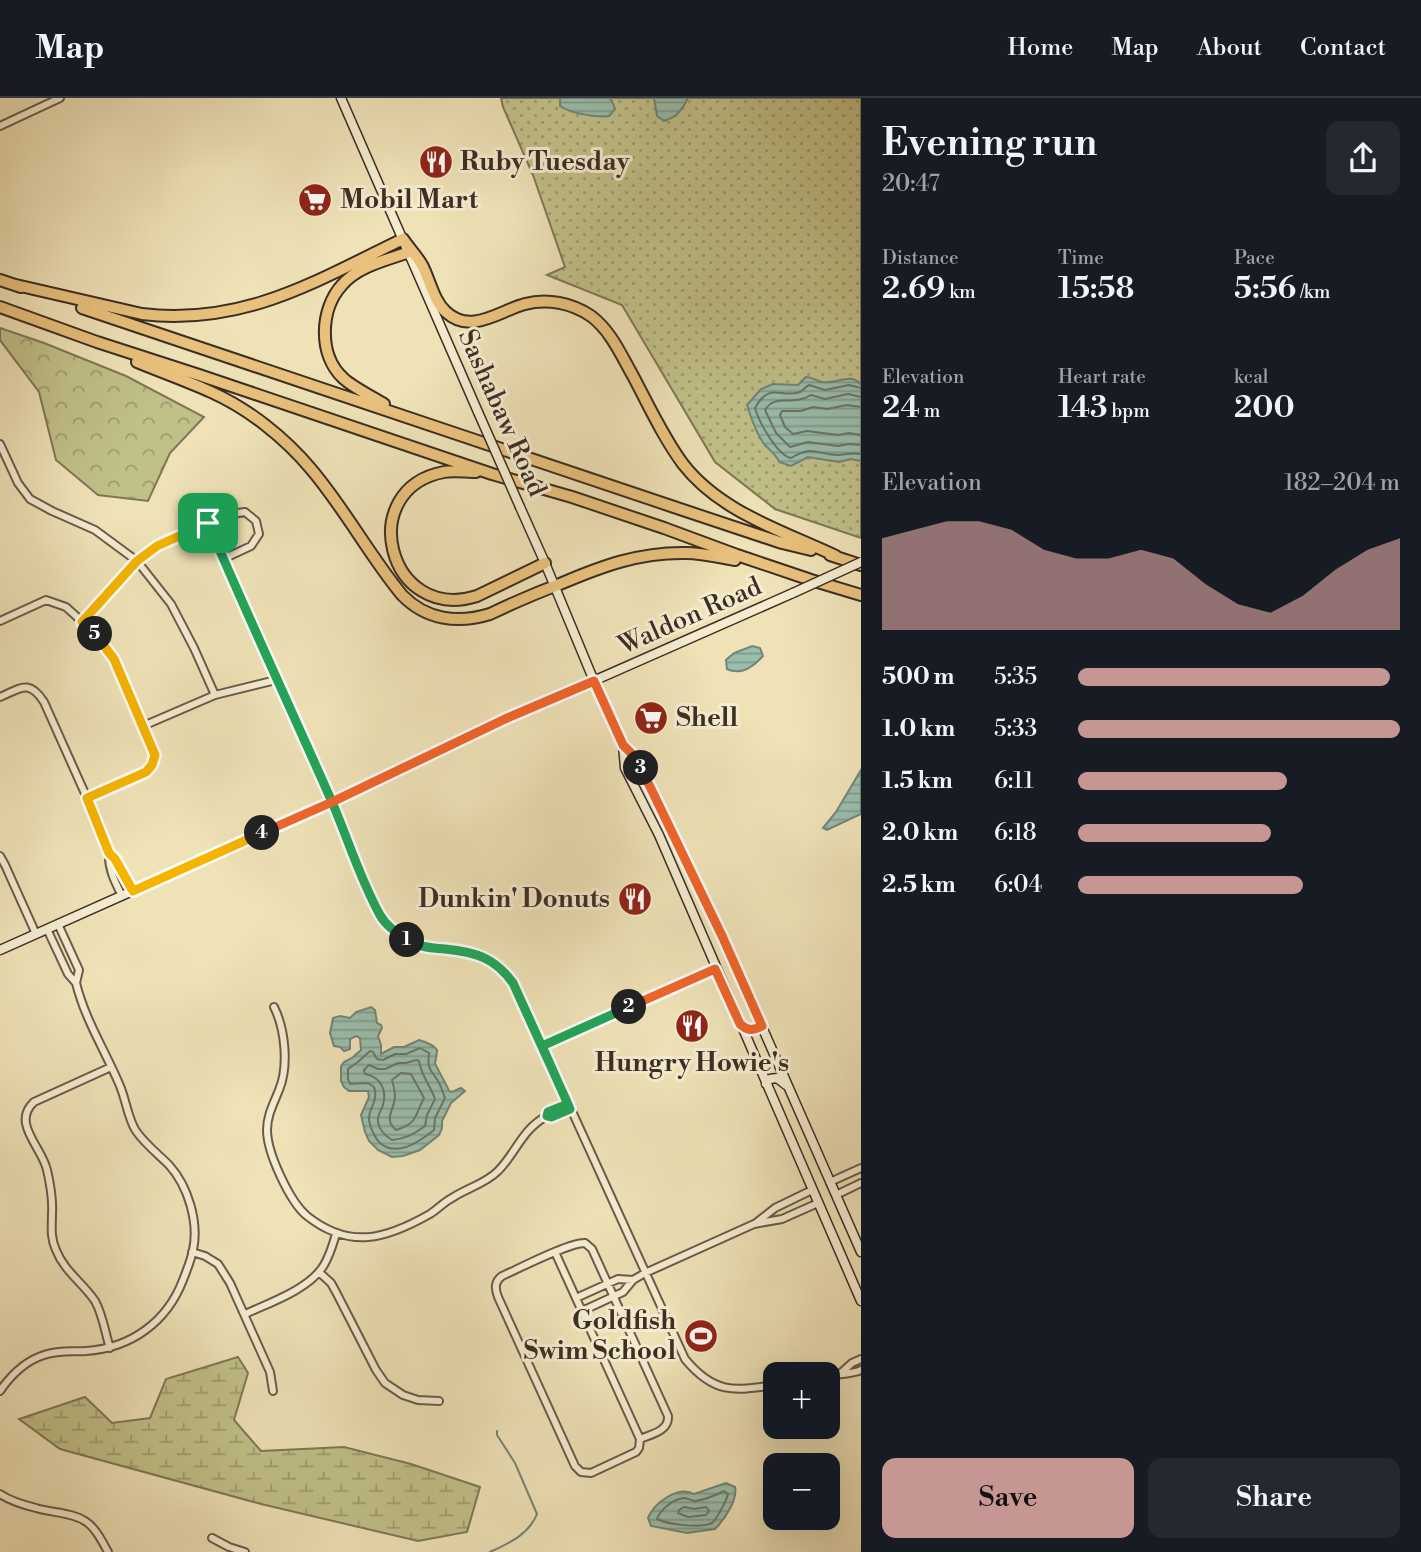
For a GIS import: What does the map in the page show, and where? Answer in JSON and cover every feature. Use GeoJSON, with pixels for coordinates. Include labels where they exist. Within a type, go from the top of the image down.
{"type":"FeatureCollection","features":[{"type":"Feature","properties":{"kind":"highway"},"geometry":{"type":"LineString","coordinates":[[16,285],[142,314],[207,315],[232,311],[284,296],[403,239],[422,265],[439,303],[458,320],[480,321],[524,304],[545,301],[568,305],[593,317],[612,338],[675,452],[706,488],[754,519],[836,556]]}},
{"type":"Feature","properties":{"kind":"highway"},"geometry":{"type":"LineString","coordinates":[[409,251],[363,269],[342,284],[334,296],[324,330],[331,362],[343,378],[414,419]]}},
{"type":"Feature","properties":{"kind":"highway"},"geometry":{"type":"LineString","coordinates":[[0,280],[782,543],[861,564]]}},
{"type":"Feature","properties":{"kind":"highway"},"geometry":{"type":"LineString","coordinates":[[0,307],[97,342],[492,474],[572,497],[861,595]]}},
{"type":"Feature","properties":{"kind":"highway"},"geometry":{"type":"LineString","coordinates":[[97,342],[114,353],[212,392],[274,432],[299,455],[322,483],[402,595],[425,612],[454,620],[477,618],[615,562],[675,553],[711,555],[803,577]]}},
{"type":"Feature","properties":{"kind":"highway"},"geometry":{"type":"LineString","coordinates":[[492,474],[445,471],[426,477],[410,488],[397,506],[390,537],[394,556],[402,573],[425,593],[456,600],[477,596],[545,563]]}},
{"type":"Feature","properties":{"kind":"main road","name":"Sashabaw Road"},"geometry":{"type":"LineString","coordinates":[[341,98],[623,745],[625,768],[659,835],[861,1301]]}},
{"type":"Feature","properties":{"kind":"main road","name":"Waldon Road"},"geometry":{"type":"LineString","coordinates":[[0,950],[332,802],[505,719],[861,564]]}},
{"type":"Feature","properties":{"kind":"main road","name":"Sashabaw Road"},"geometry":{"type":"LineString","coordinates":[[623,745],[638,760],[697,883],[861,1252]]}},
{"type":"Feature","properties":{"kind":"main road"},"geometry":{"type":"LineString","coordinates":[[639,795],[651,788]]}},
{"type":"Feature","properties":{"kind":"main road"},"geometry":{"type":"LineString","coordinates":[[681,887],[687,880],[697,883]]}},
{"type":"Feature","properties":{"kind":"main road"},"geometry":{"type":"LineString","coordinates":[[740,1024],[750,1030],[762,1026]]}},
{"type":"Feature","properties":{"kind":"main road"},"geometry":{"type":"LineString","coordinates":[[766,1084],[770,1079],[776,1078],[788,1087]]}},
{"type":"Feature","properties":{"kind":"street"},"geometry":{"type":"LineString","coordinates":[[0,126],[60,98]]}},
{"type":"Feature","properties":{"kind":"street"},"geometry":{"type":"LineString","coordinates":[[0,444],[18,483],[30,499],[95,530],[137,561],[171,604],[215,695]]}},
{"type":"Feature","properties":{"kind":"street"},"geometry":{"type":"LineString","coordinates":[[82,622],[137,561],[157,546],[230,514],[245,512],[256,521],[259,534],[251,545],[223,559]]}},
{"type":"Feature","properties":{"kind":"street"},"geometry":{"type":"LineString","coordinates":[[208,523],[381,918],[416,945],[477,954],[506,973],[513,983],[685,1359],[705,1380],[716,1385],[732,1389],[763,1387]]}},
{"type":"Feature","properties":{"kind":"street"},"geometry":{"type":"LineString","coordinates":[[0,621],[46,600],[66,607],[97,635],[114,659],[155,755],[146,772],[87,798]]}},
{"type":"Feature","properties":{"kind":"street"},"geometry":{"type":"LineString","coordinates":[[143,726],[215,695],[276,680]]}},
{"type":"Feature","properties":{"kind":"street"},"geometry":{"type":"LineString","coordinates":[[0,697],[21,688],[31,688],[38,693],[87,798],[109,853],[133,891]]}},
{"type":"Feature","properties":{"kind":"street"},"geometry":{"type":"LineString","coordinates":[[109,853],[111,873],[122,896]]}},
{"type":"Feature","properties":{"kind":"street"},"geometry":{"type":"LineString","coordinates":[[0,856],[36,934]]}},
{"type":"Feature","properties":{"kind":"street"},"geometry":{"type":"LineString","coordinates":[[0,1391],[19,1369],[45,1355],[68,1350],[110,1348],[144,1333],[167,1311],[179,1291],[192,1252],[194,1227],[184,1189],[177,1175],[136,1130],[120,1086],[81,1003],[76,983],[79,970],[58,924]]}},
{"type":"Feature","properties":{"kind":"street"},"geometry":{"type":"LineString","coordinates":[[47,929],[68,974],[76,983]]}},
{"type":"Feature","properties":{"kind":"street"},"geometry":{"type":"LineString","coordinates":[[542,1046],[715,969]]}},
{"type":"Feature","properties":{"kind":"street"},"geometry":{"type":"LineString","coordinates":[[274,1007],[278,1014],[285,1053],[285,1070],[269,1115],[268,1145],[291,1195],[303,1212],[318,1224],[342,1236],[380,1236],[433,1212],[451,1198],[492,1176],[539,1120],[551,1117],[569,1106]]}},
{"type":"Feature","properties":{"kind":"street"},"geometry":{"type":"LineString","coordinates":[[110,1348],[99,1308],[62,1263],[55,1249],[51,1232],[51,1194],[47,1168],[28,1132],[25,1119],[28,1108],[34,1102],[111,1067]]}},
{"type":"Feature","properties":{"kind":"street"},"geometry":{"type":"LineString","coordinates":[[830,1182],[861,1167]]}},
{"type":"Feature","properties":{"kind":"street"},"geometry":{"type":"LineString","coordinates":[[836,1195],[861,1183]]}},
{"type":"Feature","properties":{"kind":"street"},"geometry":{"type":"LineString","coordinates":[[582,1311],[626,1290],[633,1280],[645,1273],[754,1224],[778,1206],[813,1190]]}},
{"type":"Feature","properties":{"kind":"street"},"geometry":{"type":"LineString","coordinates":[[754,1224],[782,1219],[818,1203]]}},
{"type":"Feature","properties":{"kind":"street"},"geometry":{"type":"LineString","coordinates":[[245,1314],[312,1279],[323,1268],[337,1234]]}},
{"type":"Feature","properties":{"kind":"street"},"geometry":{"type":"LineString","coordinates":[[555,1252],[640,1438],[636,1452],[588,1473],[578,1470],[570,1454],[496,1290],[497,1281],[502,1276],[555,1252],[578,1242],[587,1244],[592,1249],[668,1418],[663,1429],[640,1438]]}},
{"type":"Feature","properties":{"kind":"street"},"geometry":{"type":"LineString","coordinates":[[192,1252],[218,1264],[230,1283],[271,1372],[272,1391]]}},
{"type":"Feature","properties":{"kind":"street"},"geometry":{"type":"LineString","coordinates":[[319,1272],[331,1283],[385,1383],[403,1395],[418,1400],[439,1401]]}},
{"type":"Feature","properties":{"kind":"street"},"geometry":{"type":"LineString","coordinates":[[576,1298],[620,1279],[633,1280]]}},
{"type":"Feature","properties":{"kind":"street"},"geometry":{"type":"LineString","coordinates":[[841,1373],[861,1359]]}},
{"type":"Feature","properties":{"kind":"street"},"geometry":{"type":"LineString","coordinates":[[841,1373],[856,1373],[861,1370]]}},
{"type":"Feature","properties":{"kind":"street"},"geometry":{"type":"LineString","coordinates":[[0,1494],[36,1508],[86,1521],[103,1542],[107,1552]]}},
{"type":"Feature","properties":{"kind":"street"},"geometry":{"type":"LineString","coordinates":[[212,1538],[246,1552]]}},
{"type":"Feature","properties":{"kind":"green space"},"geometry":{"type":"Polygon","coordinates":[[[501,98],[861,98],[861,538],[775,509],[715,462],[622,305],[547,275],[565,267],[533,175],[501,98]]]}},
{"type":"Feature","properties":{"kind":"green space"},"geometry":{"type":"Polygon","coordinates":[[[0,328],[126,376],[204,417],[170,453],[148,501],[98,495],[56,460],[39,392],[0,340],[0,328]]]}},
{"type":"Feature","properties":{"kind":"green space"},"geometry":{"type":"Polygon","coordinates":[[[238,1357],[248,1373],[234,1420],[261,1451],[344,1447],[411,1464],[480,1487],[467,1532],[418,1541],[261,1504],[60,1449],[19,1419],[85,1397],[112,1423],[150,1418],[166,1379],[238,1357]]]}},
{"type":"Feature","properties":{"kind":"water"},"geometry":{"type":"Polygon","coordinates":[[[560,98],[609,98],[615,109],[609,116],[583,114],[560,106],[560,98]]]}},
{"type":"Feature","properties":{"kind":"water"},"geometry":{"type":"Polygon","coordinates":[[[654,98],[688,98],[679,112],[664,121],[657,116],[654,98]]]}},
{"type":"Feature","properties":{"kind":"water"},"geometry":{"type":"Polygon","coordinates":[[[806,377],[827,382],[853,379],[861,385],[861,461],[851,459],[839,462],[808,457],[791,466],[779,462],[761,440],[747,405],[761,389],[773,384],[798,385],[806,377]]]}},
{"type":"Feature","properties":{"kind":"water"},"geometry":{"type":"Polygon","coordinates":[[[752,646],[760,648],[763,656],[759,660],[742,671],[727,669],[726,660],[734,653],[752,646]]]}},
{"type":"Feature","properties":{"kind":"water"},"geometry":{"type":"Polygon","coordinates":[[[861,770],[861,814],[827,830],[823,828],[836,812],[861,770]]]}},
{"type":"Feature","properties":{"kind":"water"},"geometry":{"type":"Polygon","coordinates":[[[371,1007],[375,1010],[377,1023],[382,1028],[378,1036],[381,1054],[419,1040],[427,1043],[437,1050],[435,1063],[449,1091],[461,1088],[465,1091],[451,1103],[442,1121],[439,1135],[420,1150],[403,1156],[392,1157],[378,1150],[369,1141],[361,1115],[369,1097],[368,1091],[349,1091],[341,1081],[341,1066],[361,1050],[360,1038],[356,1036],[350,1039],[350,1049],[344,1051],[334,1046],[330,1033],[333,1018],[350,1018],[356,1012],[371,1007]]]}},
{"type":"Feature","properties":{"kind":"water"},"geometry":{"type":"Polygon","coordinates":[[[726,1483],[735,1487],[734,1498],[715,1529],[687,1533],[651,1526],[648,1518],[651,1512],[667,1497],[681,1492],[694,1494],[726,1483]]]}},
{"type":"Feature","properties":{"kind":"waterway"},"geometry":{"type":"LineString","coordinates":[[490,1552],[524,1532],[537,1514],[515,1463],[497,1431]]}},
{"type":"Feature","properties":{"kind":"place","name":"Ruby Tuesday"},"geometry":{"type":"Point","coordinates":[436,162]}},
{"type":"Feature","properties":{"kind":"place","name":"Mobil Mart"},"geometry":{"type":"Point","coordinates":[315,200]}},
{"type":"Feature","properties":{"kind":"place","name":"Shell"},"geometry":{"type":"Point","coordinates":[651,718]}},
{"type":"Feature","properties":{"kind":"place","name":"Dunkin' Donuts"},"geometry":{"type":"Point","coordinates":[635,899]}},
{"type":"Feature","properties":{"kind":"place","name":"Hungry Howie's"},"geometry":{"type":"Point","coordinates":[692,1026]}},
{"type":"Feature","properties":{"kind":"place","name":"Goldfish Swim School"},"geometry":{"type":"Point","coordinates":[701,1336]}},
{"type":"Feature","properties":{"kind":"route"},"geometry":{"type":"LineString","coordinates":[[208,523],[157,546],[137,561],[82,622],[97,635],[114,659],[155,755],[146,772],[87,798],[109,853],[133,891],[332,802],[505,719],[594,681],[623,745],[638,760],[762,1026],[750,1030],[740,1024],[715,969],[542,1046],[570,1109],[551,1117],[547,1116],[548,1112],[568,1104],[542,1046],[529,1017],[513,983],[506,973],[477,954],[416,945],[381,918],[332,802],[208,523]]}}]}
